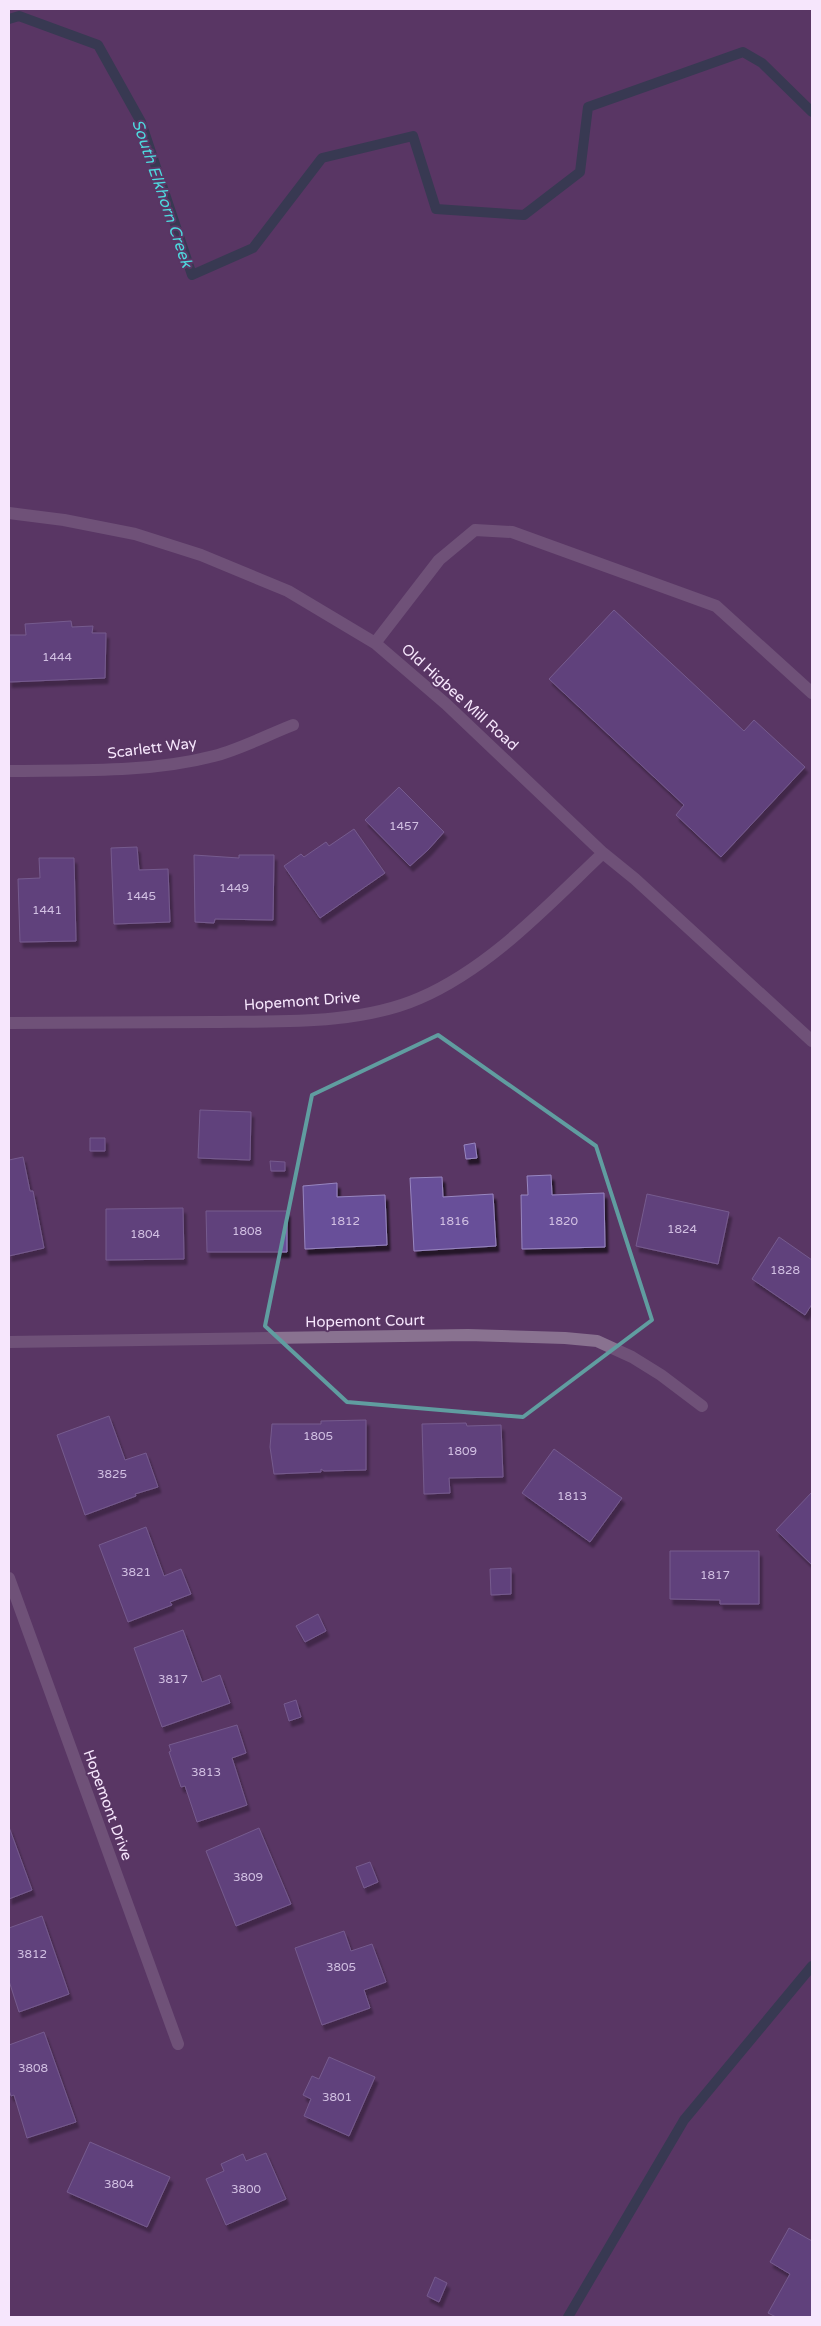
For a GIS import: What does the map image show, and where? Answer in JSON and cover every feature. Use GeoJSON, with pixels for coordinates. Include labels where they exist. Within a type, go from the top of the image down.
{"type":"FeatureCollection","features":[{"type":"Feature","properties":{"kind":"street","name":"Old Higbee Mill Road"},"geometry":{"type":"LineString","coordinates":[[9,514],[64,520],[135,534],[201,555],[288,591],[335,617],[375,643],[446,704],[603,853],[635,879],[812,1041]]}},
{"type":"Feature","properties":{"kind":"street"},"geometry":{"type":"LineString","coordinates":[[375,643],[439,560],[475,530],[512,532],[716,606],[812,693]]}},
{"type":"Feature","properties":{"kind":"street","name":"Scarlett Way"},"geometry":{"type":"LineString","coordinates":[[9,771],[106,770],[166,765],[216,756],[293,725]]}},
{"type":"Feature","properties":{"kind":"street","name":"Hopemont Drive"},"geometry":{"type":"LineString","coordinates":[[9,1023],[325,1019],[381,1011],[419,999],[457,978],[493,953],[603,853]]}},
{"type":"Feature","properties":{"kind":"street","name":"Hopemont Court"},"geometry":{"type":"LineString","coordinates":[[9,1342],[468,1336],[565,1338],[597,1341],[632,1357],[702,1406]]}},
{"type":"Feature","properties":{"kind":"street","name":"Hopemont Drive"},"geometry":{"type":"LineString","coordinates":[[9,1578],[178,2044]]}},
{"type":"Feature","properties":{"kind":"highlighted area"},"geometry":{"type":"Polygon","coordinates":[[[438,1035],[596,1146],[652,1320],[523,1417],[347,1402],[265,1326],[312,1095],[438,1035]]]}},
{"type":"Feature","properties":{"kind":"building"},"geometry":{"type":"Polygon","coordinates":[[[614,610],[744,731],[754,720],[805,767],[721,857],[676,815],[684,805],[549,679],[614,610]]]}},
{"type":"Feature","properties":{"kind":"building"},"geometry":{"type":"Polygon","coordinates":[[[71,621],[72,627],[93,626],[92,633],[106,633],[105,678],[9,682],[9,635],[26,635],[25,624],[71,621]]]}},
{"type":"Feature","properties":{"kind":"building"},"geometry":{"type":"Polygon","coordinates":[[[399,787],[444,832],[410,866],[365,820],[399,787]]]}},
{"type":"Feature","properties":{"kind":"building"},"geometry":{"type":"Polygon","coordinates":[[[354,829],[385,873],[320,918],[284,866],[301,854],[304,857],[326,842],[329,846],[354,829]]]}},
{"type":"Feature","properties":{"kind":"building"},"geometry":{"type":"Polygon","coordinates":[[[137,847],[139,870],[168,869],[170,922],[114,924],[111,848],[137,847]]]}},
{"type":"Feature","properties":{"kind":"building"},"geometry":{"type":"Polygon","coordinates":[[[194,855],[239,858],[239,855],[274,855],[273,920],[215,919],[214,923],[195,922],[194,855]]]}},
{"type":"Feature","properties":{"kind":"building"},"geometry":{"type":"Polygon","coordinates":[[[39,858],[74,858],[76,941],[20,942],[18,879],[40,878],[39,858]]]}},
{"type":"Feature","properties":{"kind":"building"},"geometry":{"type":"Polygon","coordinates":[[[200,1110],[251,1112],[250,1160],[198,1158],[200,1110]]]}},
{"type":"Feature","properties":{"kind":"building"},"geometry":{"type":"Polygon","coordinates":[[[90,1138],[105,1138],[105,1151],[90,1151],[90,1138]]]}},
{"type":"Feature","properties":{"kind":"building"},"geometry":{"type":"Polygon","coordinates":[[[475,1143],[477,1158],[466,1159],[464,1145],[475,1143]]]}},
{"type":"Feature","properties":{"kind":"building"},"geometry":{"type":"Polygon","coordinates":[[[23,1157],[30,1191],[33,1191],[44,1248],[9,1256],[9,1160],[23,1157]]]}},
{"type":"Feature","properties":{"kind":"building"},"geometry":{"type":"Polygon","coordinates":[[[270,1161],[285,1162],[285,1171],[271,1171],[270,1161]]]}},
{"type":"Feature","properties":{"kind":"building"},"geometry":{"type":"Polygon","coordinates":[[[551,1175],[552,1195],[604,1193],[605,1247],[522,1249],[521,1195],[528,1195],[527,1176],[551,1175]]]}},
{"type":"Feature","properties":{"kind":"building"},"geometry":{"type":"Polygon","coordinates":[[[442,1177],[443,1197],[493,1194],[496,1246],[414,1251],[410,1178],[442,1177]]]}},
{"type":"Feature","properties":{"kind":"building"},"geometry":{"type":"Polygon","coordinates":[[[337,1183],[337,1197],[385,1195],[387,1245],[305,1249],[303,1186],[337,1183]]]}},
{"type":"Feature","properties":{"kind":"building"},"geometry":{"type":"Polygon","coordinates":[[[647,1194],[729,1212],[718,1264],[636,1246],[647,1194]]]}},
{"type":"Feature","properties":{"kind":"building"},"geometry":{"type":"Polygon","coordinates":[[[183,1208],[184,1259],[106,1260],[106,1209],[183,1208]]]}},
{"type":"Feature","properties":{"kind":"building"},"geometry":{"type":"Polygon","coordinates":[[[206,1211],[287,1211],[287,1252],[207,1252],[206,1211]]]}},
{"type":"Feature","properties":{"kind":"building"},"geometry":{"type":"Polygon","coordinates":[[[779,1237],[812,1260],[812,1304],[805,1315],[752,1279],[779,1237]]]}},
{"type":"Feature","properties":{"kind":"building"},"geometry":{"type":"Polygon","coordinates":[[[109,1416],[125,1460],[146,1453],[158,1487],[135,1494],[136,1496],[85,1515],[57,1435],[109,1416]]]}},
{"type":"Feature","properties":{"kind":"building"},"geometry":{"type":"Polygon","coordinates":[[[366,1420],[366,1470],[324,1471],[321,1469],[321,1472],[274,1474],[270,1447],[272,1424],[321,1424],[321,1421],[366,1420]]]}},
{"type":"Feature","properties":{"kind":"building"},"geometry":{"type":"Polygon","coordinates":[[[466,1423],[467,1426],[501,1425],[503,1477],[449,1478],[450,1493],[424,1494],[422,1424],[466,1423]]]}},
{"type":"Feature","properties":{"kind":"building"},"geometry":{"type":"Polygon","coordinates":[[[554,1449],[622,1498],[590,1542],[522,1493],[554,1449]]]}},
{"type":"Feature","properties":{"kind":"building"},"geometry":{"type":"Polygon","coordinates":[[[812,1492],[812,1565],[776,1530],[812,1492]]]}},
{"type":"Feature","properties":{"kind":"building"},"geometry":{"type":"Polygon","coordinates":[[[146,1527],[164,1576],[181,1569],[191,1594],[170,1602],[172,1605],[128,1622],[99,1545],[146,1527]]]}},
{"type":"Feature","properties":{"kind":"building"},"geometry":{"type":"Polygon","coordinates":[[[670,1551],[759,1551],[759,1604],[720,1604],[720,1600],[670,1599],[670,1551]]]}},
{"type":"Feature","properties":{"kind":"building"},"geometry":{"type":"Polygon","coordinates":[[[511,1568],[511,1594],[491,1595],[490,1569],[511,1568]]]}},
{"type":"Feature","properties":{"kind":"building"},"geometry":{"type":"Polygon","coordinates":[[[318,1614],[326,1631],[305,1642],[296,1626],[318,1614]]]}},
{"type":"Feature","properties":{"kind":"building"},"geometry":{"type":"Polygon","coordinates":[[[183,1630],[202,1682],[220,1675],[230,1703],[162,1727],[134,1648],[183,1630]]]}},
{"type":"Feature","properties":{"kind":"building"},"geometry":{"type":"Polygon","coordinates":[[[296,1700],[301,1717],[289,1721],[284,1704],[296,1700]]]}},
{"type":"Feature","properties":{"kind":"building"},"geometry":{"type":"Polygon","coordinates":[[[237,1725],[246,1753],[232,1758],[247,1805],[197,1822],[185,1786],[181,1787],[169,1752],[171,1751],[169,1745],[237,1725]]]}},
{"type":"Feature","properties":{"kind":"building"},"geometry":{"type":"Polygon","coordinates":[[[9,1827],[32,1890],[9,1899],[9,1827]]]}},
{"type":"Feature","properties":{"kind":"building"},"geometry":{"type":"Polygon","coordinates":[[[259,1828],[291,1904],[236,1926],[206,1851],[259,1828]]]}},
{"type":"Feature","properties":{"kind":"building"},"geometry":{"type":"Polygon","coordinates":[[[370,1862],[378,1882],[364,1888],[356,1867],[370,1862]]]}},
{"type":"Feature","properties":{"kind":"building"},"geometry":{"type":"Polygon","coordinates":[[[42,1916],[69,1994],[19,2012],[9,1981],[9,1928],[42,1916]]]}},
{"type":"Feature","properties":{"kind":"building"},"geometry":{"type":"Polygon","coordinates":[[[344,1931],[351,1951],[372,1944],[386,1982],[364,1990],[370,2008],[322,2025],[295,1948],[344,1931]]]}},
{"type":"Feature","properties":{"kind":"building"},"geometry":{"type":"Polygon","coordinates":[[[44,2032],[76,2122],[27,2138],[14,2095],[11,2096],[9,2090],[9,2045],[44,2032]]]}},
{"type":"Feature","properties":{"kind":"building"},"geometry":{"type":"Polygon","coordinates":[[[329,2057],[375,2077],[349,2136],[304,2116],[311,2099],[303,2095],[312,2076],[319,2079],[329,2057]]]}},
{"type":"Feature","properties":{"kind":"building"},"geometry":{"type":"Polygon","coordinates":[[[90,2142],[170,2177],[147,2227],[67,2192],[90,2142]]]}},
{"type":"Feature","properties":{"kind":"building"},"geometry":{"type":"Polygon","coordinates":[[[266,2153],[286,2199],[226,2225],[206,2179],[224,2171],[221,2164],[243,2154],[246,2161],[266,2153]]]}},
{"type":"Feature","properties":{"kind":"building"},"geometry":{"type":"Polygon","coordinates":[[[789,2228],[812,2241],[812,2317],[776,2317],[768,2313],[790,2274],[770,2262],[789,2228]]]}},
{"type":"Feature","properties":{"kind":"building"},"geometry":{"type":"Polygon","coordinates":[[[435,2277],[447,2283],[439,2302],[427,2296],[435,2277]]]}},
{"type":"Feature","properties":{"kind":"waterway","name":"South Elkhorn Creek"},"geometry":{"type":"LineString","coordinates":[[9,19],[19,16],[98,45],[141,122],[192,275],[253,248],[322,158],[413,136],[436,209],[524,215],[580,172],[588,107],[743,52],[762,63],[812,112]]}},
{"type":"Feature","properties":{"kind":"waterway"},"geometry":{"type":"LineString","coordinates":[[568,2317],[684,2120],[812,1966]]}}]}
